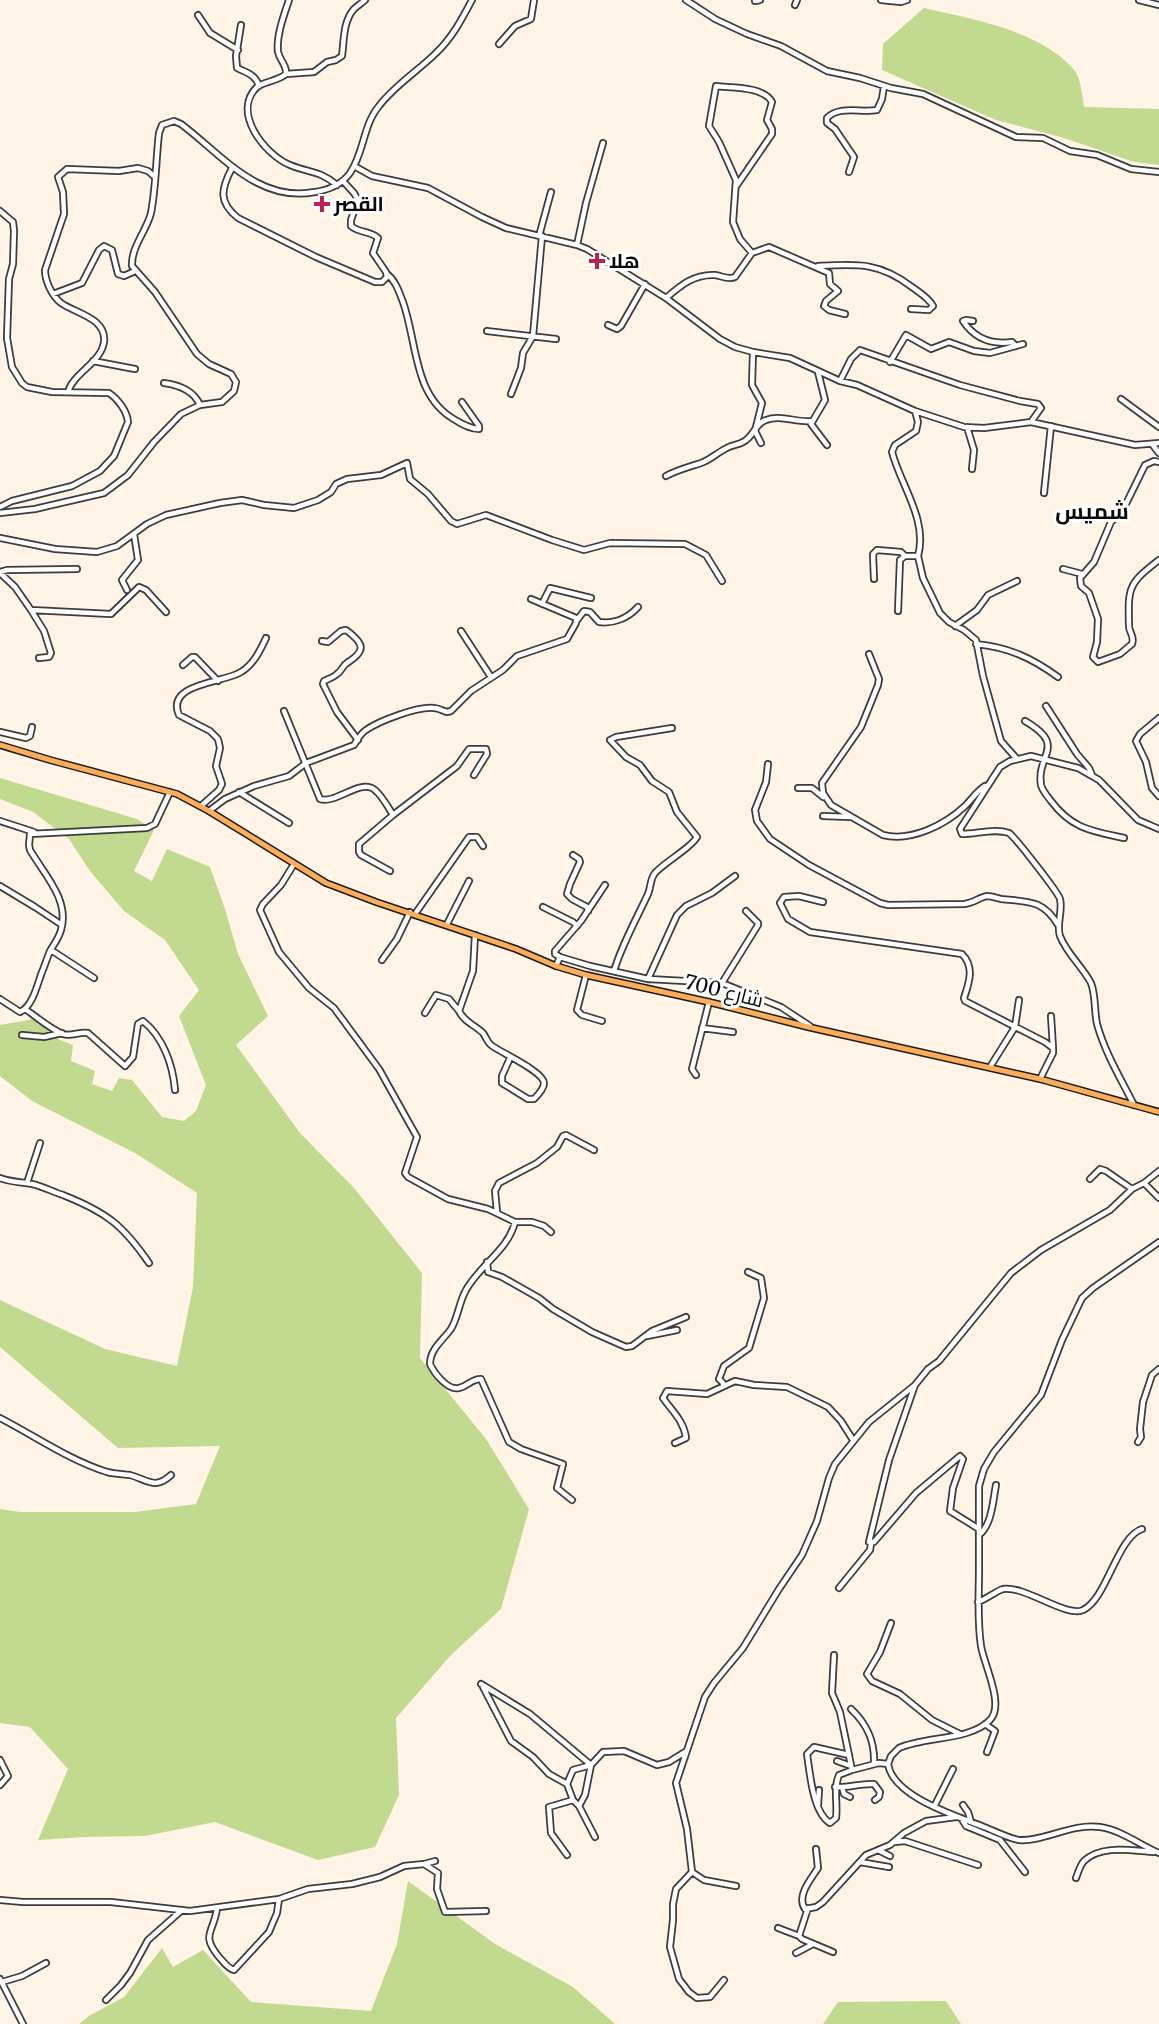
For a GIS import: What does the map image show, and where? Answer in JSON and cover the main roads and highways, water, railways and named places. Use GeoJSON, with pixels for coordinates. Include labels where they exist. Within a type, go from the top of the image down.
{"type":"FeatureCollection","features":[{"type":"Feature","properties":{"kind":"main road","name":"شارع 700"},"geometry":{"type":"LineString","coordinates":[[0,745],[170,792],[201,806],[326,883],[447,924],[556,966],[812,1028],[1040,1079],[1159,1112]]}},
{"type":"Feature","properties":{"kind":"place","name":"القصر"},"geometry":{"type":"Point","coordinates":[322,204]}},
{"type":"Feature","properties":{"kind":"place","name":"هلا"},"geometry":{"type":"Point","coordinates":[597,261]}},
{"type":"Feature","properties":{"kind":"district","name":"شميس"},"geometry":{"type":"Point","coordinates":[1092,511]}}]}
